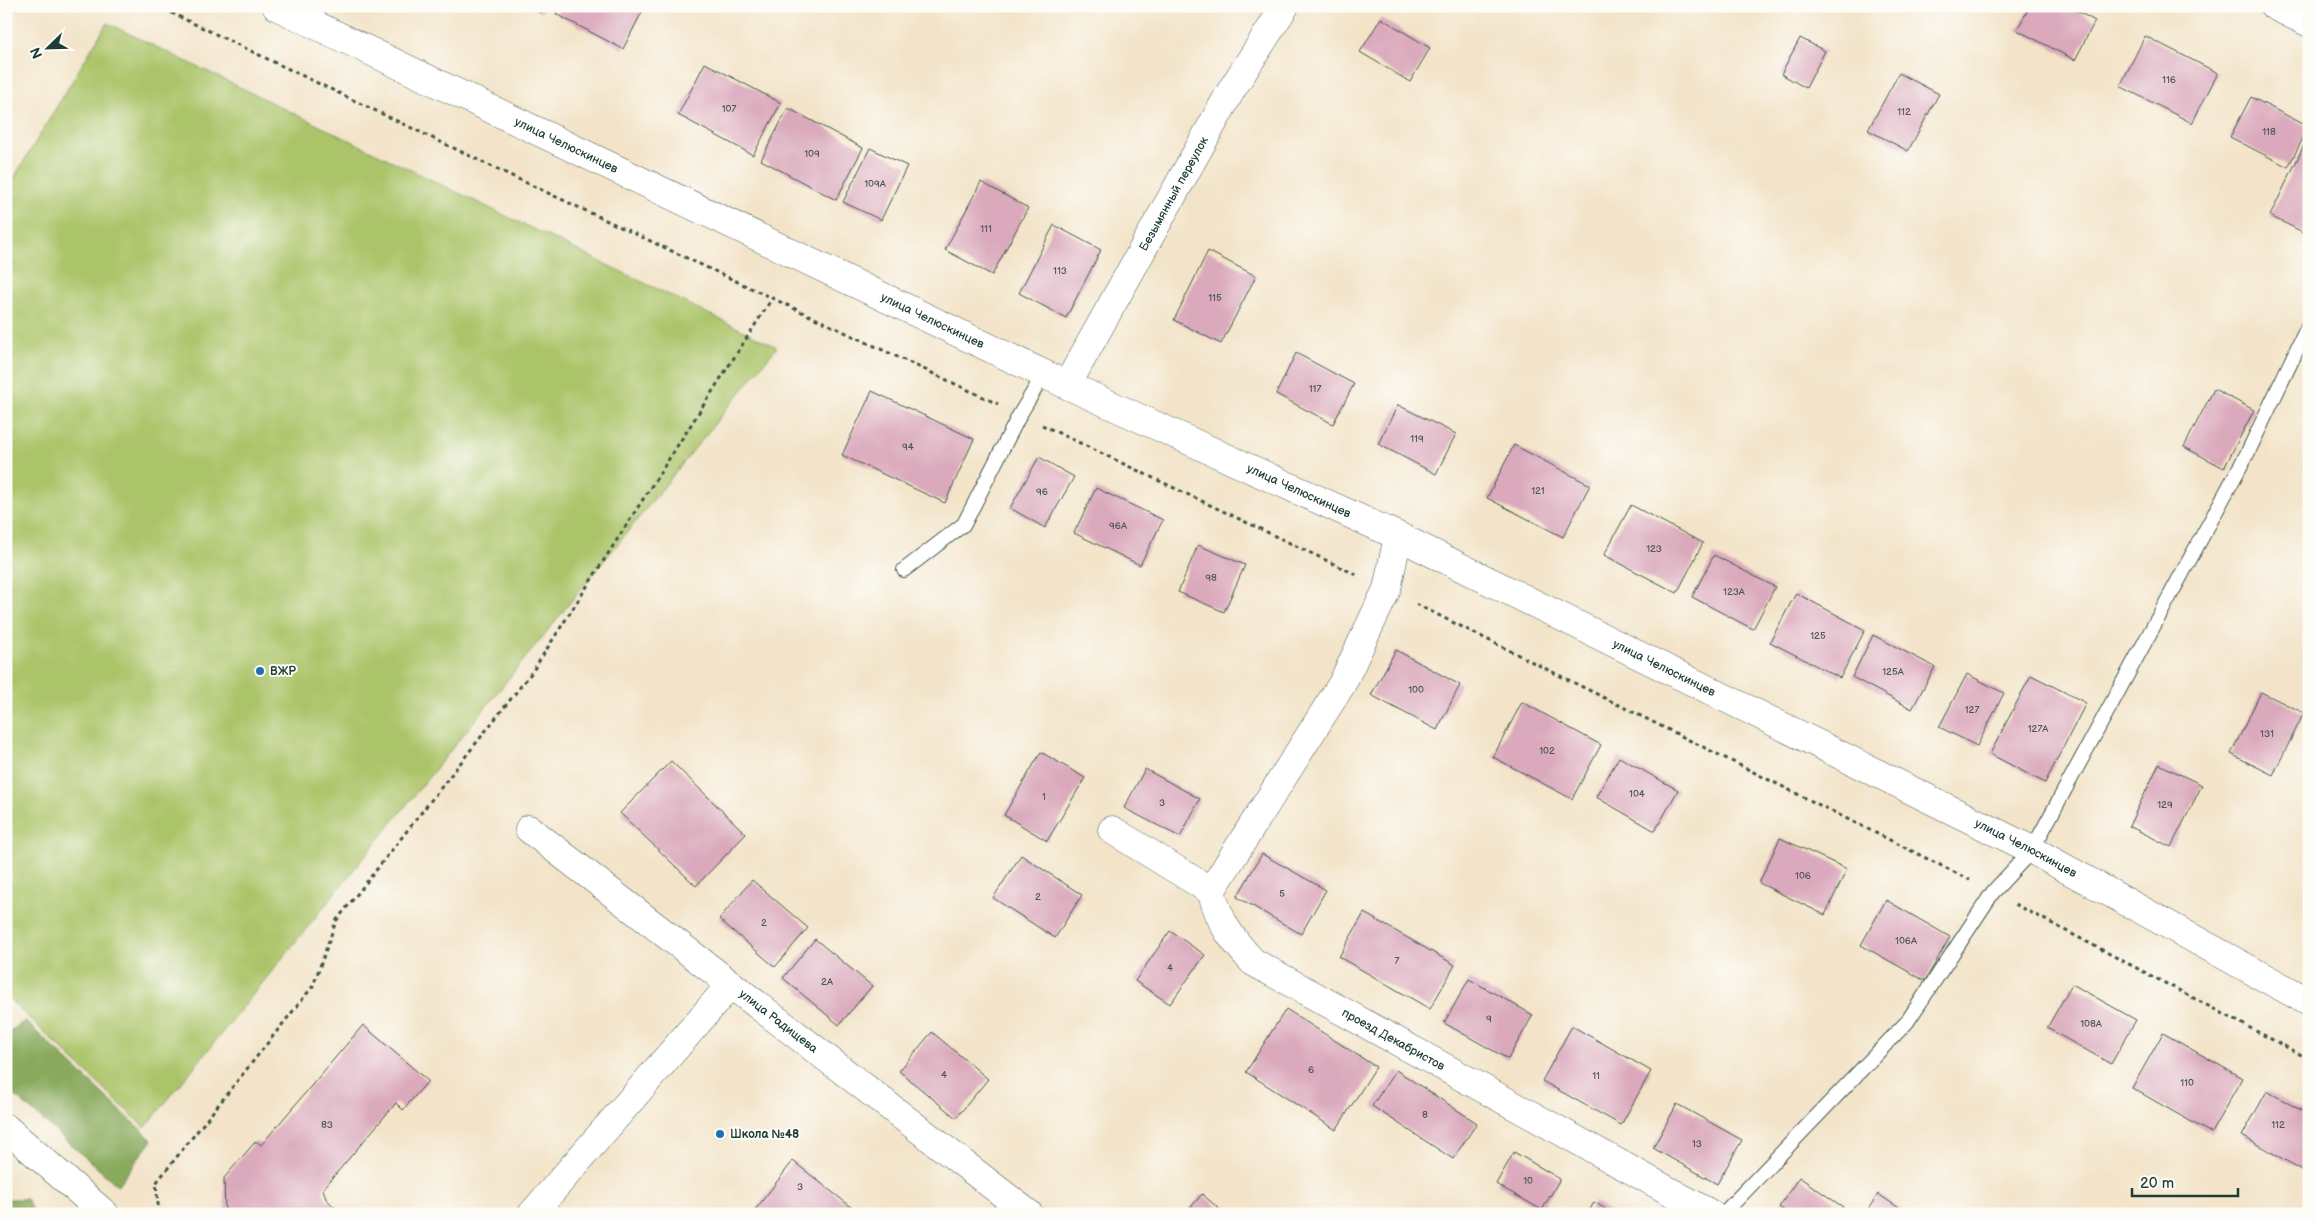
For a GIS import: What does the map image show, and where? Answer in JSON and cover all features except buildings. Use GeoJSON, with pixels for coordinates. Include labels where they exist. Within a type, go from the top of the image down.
{"type":"FeatureCollection","features":[{"type":"Feature","properties":{"kind":"street","name":"улица Челюскинцев"},"geometry":{"type":"LineString","coordinates":[[276,6],[1055,379],[1398,536],[2032,850],[2309,1002]]}},
{"type":"Feature","properties":{"kind":"street","name":"Безымянный переулок"},"geometry":{"type":"LineString","coordinates":[[1055,379],[1232,88],[1285,6]]}},
{"type":"Feature","properties":{"kind":"street"},"geometry":{"type":"LineString","coordinates":[[2274,6],[2309,23]]}},
{"type":"Feature","properties":{"kind":"street"},"geometry":{"type":"LineString","coordinates":[[1112,830],[1211,891],[1342,684],[1386,589],[1398,536]]}},
{"type":"Feature","properties":{"kind":"street","name":"улица Радищева"},"geometry":{"type":"LineString","coordinates":[[529,829],[1028,1214]]}},
{"type":"Feature","properties":{"kind":"street","name":"проезд Декабристов"},"geometry":{"type":"LineString","coordinates":[[1211,891],[1218,914],[1229,936],[1253,962],[1711,1214]]}},
{"type":"Feature","properties":{"kind":"street"},"geometry":{"type":"LineString","coordinates":[[532,1214],[731,984]]}},
{"type":"Feature","properties":{"kind":"street"},"geometry":{"type":"LineString","coordinates":[[6,1128],[105,1214]]}},
{"type":"Feature","properties":{"kind":"lane"},"geometry":{"type":"LineString","coordinates":[[1724,1214],[1907,1022],[1994,892],[2032,850],[2248,452],[2309,324]]}},
{"type":"Feature","properties":{"kind":"lane"},"geometry":{"type":"LineString","coordinates":[[904,570],[964,524],[1020,414],[1055,379]]}},
{"type":"Feature","properties":{"kind":"path"},"geometry":{"type":"LineString","coordinates":[[157,6],[1386,589],[1994,892],[2309,1058]]}},
{"type":"Feature","properties":{"kind":"path"},"geometry":{"type":"LineString","coordinates":[[159,1214],[156,1183],[313,986],[336,921],[532,672],[773,297]]}},
{"type":"Feature","properties":{"kind":"green space","name":"ВЖР"},"geometry":{"type":"Polygon","coordinates":[[[107,23],[777,347],[145,1128],[6,996],[6,191],[107,23]]]}},
{"type":"Feature","properties":{"kind":"green space"},"geometry":{"type":"Polygon","coordinates":[[[25,1021],[152,1140],[118,1186],[6,1088],[6,1034],[25,1021]]]}},
{"type":"Feature","properties":{"kind":"green space"},"geometry":{"type":"Polygon","coordinates":[[[6,1199],[26,1199],[35,1214],[6,1214],[6,1199]]]}},
{"type":"Feature","properties":{"kind":"place","name":"ВЖР"},"geometry":{"type":"Point","coordinates":[260,671]}},
{"type":"Feature","properties":{"kind":"place","name":"Школа №48"},"geometry":{"type":"Point","coordinates":[720,1134]}}]}
